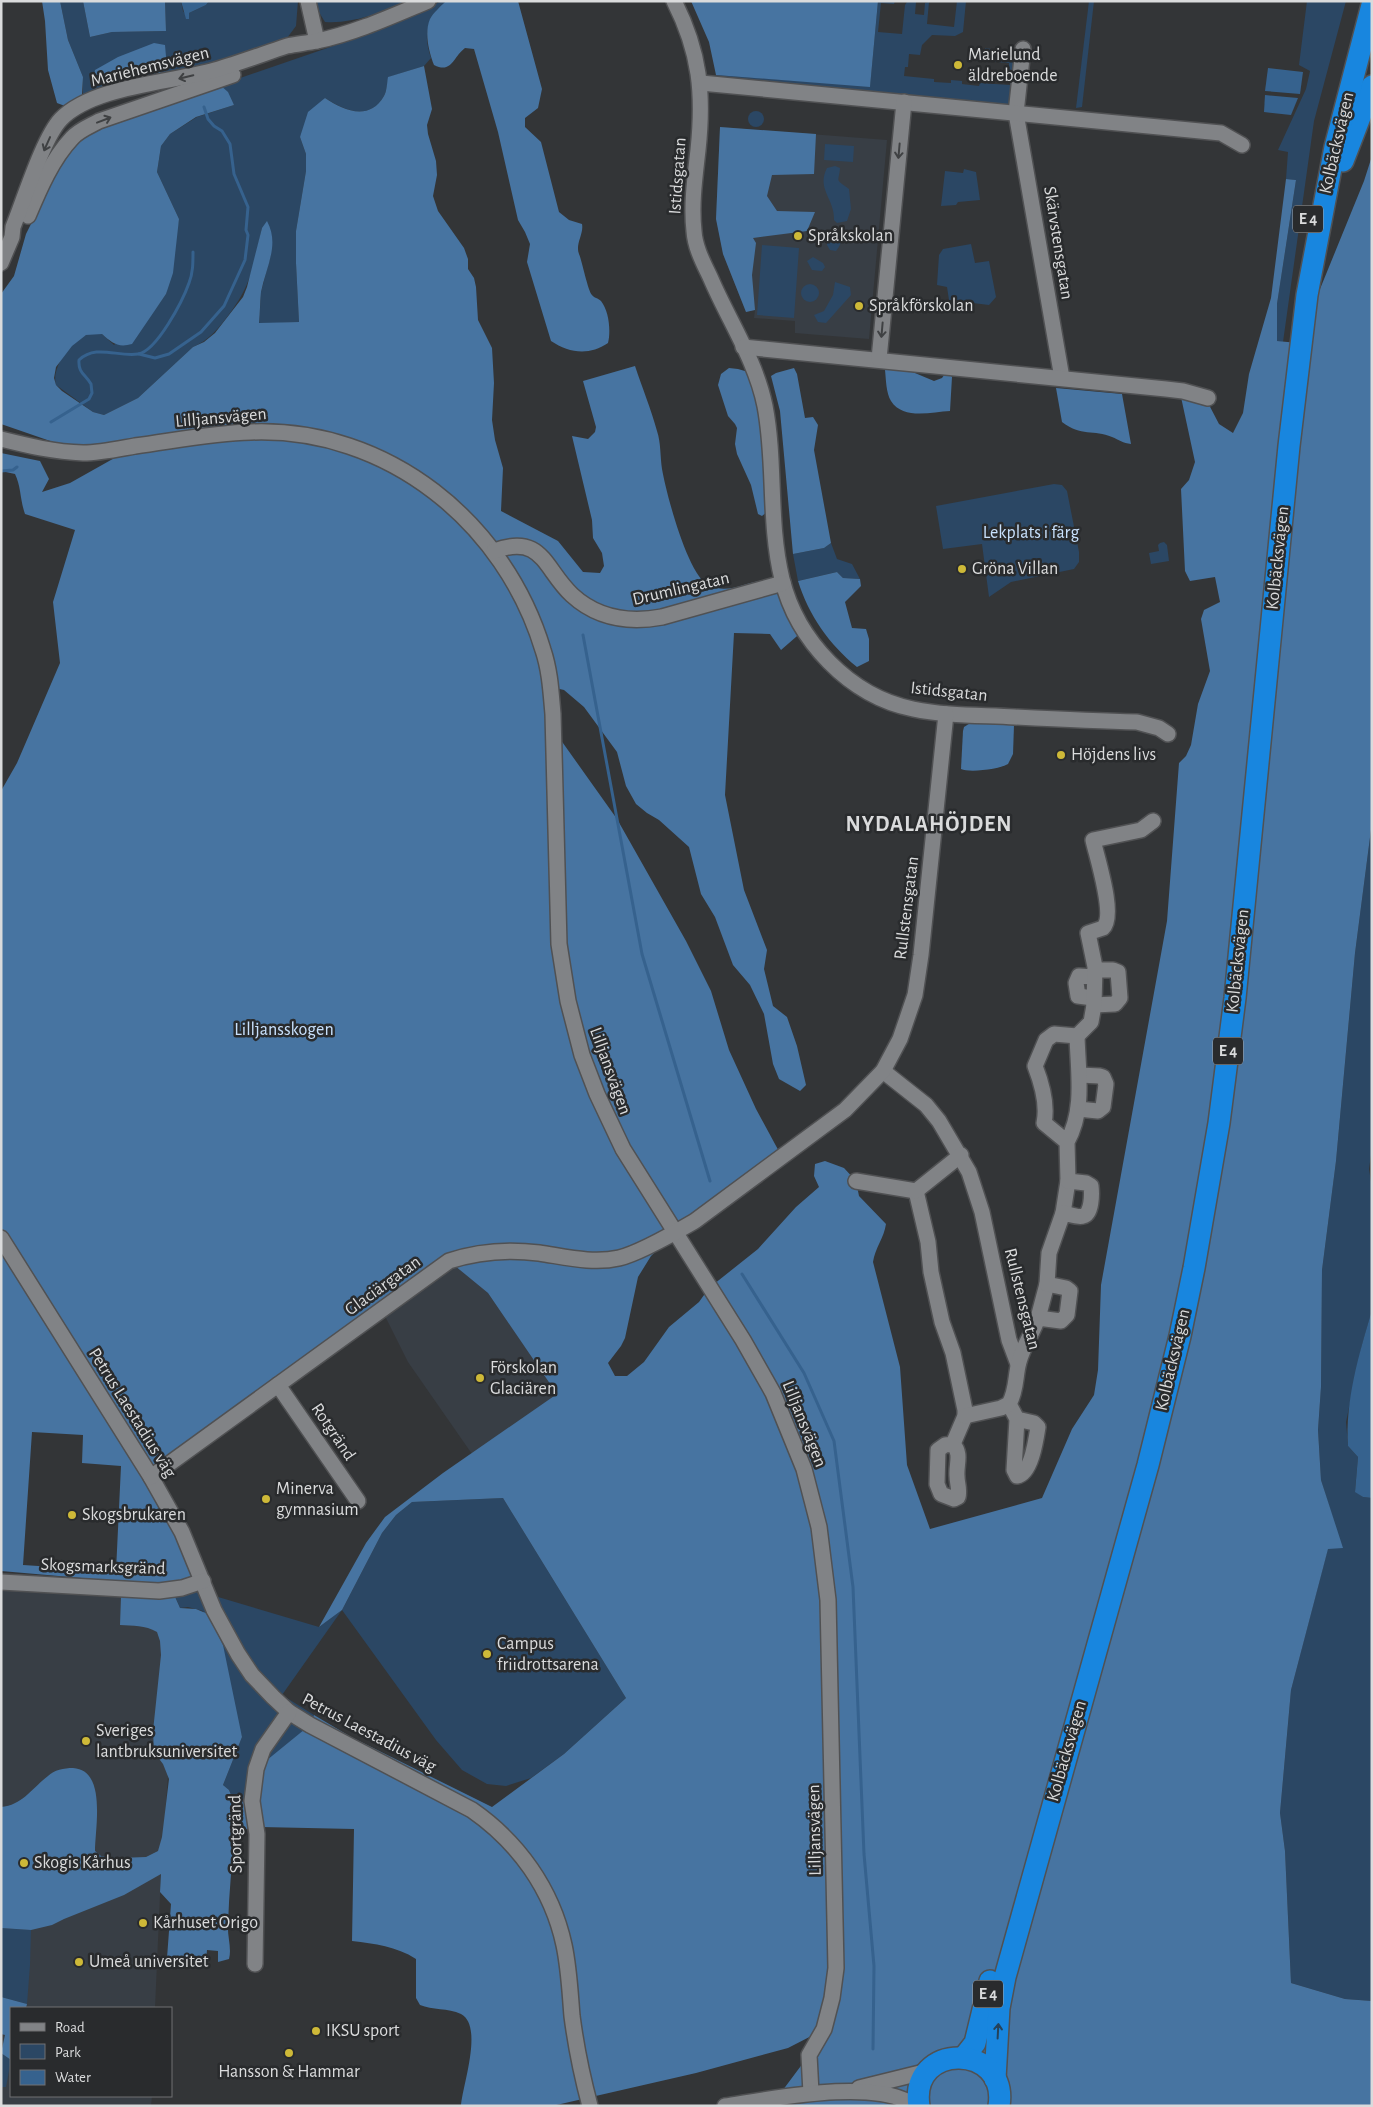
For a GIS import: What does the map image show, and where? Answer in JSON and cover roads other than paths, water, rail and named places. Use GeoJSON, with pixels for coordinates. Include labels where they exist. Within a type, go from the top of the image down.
{"type":"FeatureCollection","features":[{"type":"Feature","properties":{"kind":"highway","name":"Kolbäcksvägen"},"geometry":{"type":"LineString","coordinates":[[964,2057],[976,2043],[1004,1928],[1137,1460],[1182,1266],[1196,1194],[1216,1059],[1276,453],[1295,295],[1323,144],[1360,1]]}},
{"type":"Feature","properties":{"kind":"highway","name":"Kolbäcksvägen"},"geometry":{"type":"LineString","coordinates":[[995,2079],[999,2008],[1004,1977],[1152,1447],[1180,1336],[1207,1196],[1220,1123],[1235,998],[1298,360],[1323,207],[1344,108],[1372,5]]}},
{"type":"Feature","properties":{"kind":"highway"},"geometry":{"type":"LineString","coordinates":[[1323,207],[1372,86]]}},
{"type":"Feature","properties":{"kind":"highway"},"geometry":{"type":"LineString","coordinates":[[919,2106],[920,2086],[928,2070],[944,2060],[964,2057],[980,2063],[989,2070],[995,2079]]}},
{"type":"Feature","properties":{"kind":"highway","name":"E 4"},"geometry":{"type":"LineString","coordinates":[[995,2079],[999,2090],[999,2106]]}},
{"type":"Feature","properties":{"kind":"street"},"geometry":{"type":"LineString","coordinates":[[308,1],[317,41]]}},
{"type":"Feature","properties":{"kind":"street","name":"Mariehemsvägen"},"geometry":{"type":"LineString","coordinates":[[7,241],[22,229],[56,161],[73,136],[81,131],[108,118],[287,57],[317,41],[428,1]]}},
{"type":"Feature","properties":{"kind":"street","name":"Istidsgatan"},"geometry":{"type":"LineString","coordinates":[[674,1],[688,31],[697,61],[700,83],[700,124],[693,196],[694,236],[708,273],[755,374],[765,406],[777,547],[783,584],[794,611],[817,650],[832,665],[864,689],[880,698],[911,708],[946,714],[1137,722],[1159,728],[1168,734]]}},
{"type":"Feature","properties":{"kind":"street","name":"Mariehemsvägen"},"geometry":{"type":"LineString","coordinates":[[7,241],[52,131],[59,121],[74,108],[96,98],[130,88],[213,71],[299,43],[317,41]]}},
{"type":"Feature","properties":{"kind":"street","name":"Skärvstensgatan"},"geometry":{"type":"LineString","coordinates":[[1023,49],[1016,113],[1062,378]]}},
{"type":"Feature","properties":{"kind":"street"},"geometry":{"type":"LineString","coordinates":[[700,83],[1221,133],[1242,145]]}},
{"type":"Feature","properties":{"kind":"street"},"geometry":{"type":"LineString","coordinates":[[879,360],[904,102]]}},
{"type":"Feature","properties":{"kind":"street"},"geometry":{"type":"LineString","coordinates":[[1,263],[7,241]]}},
{"type":"Feature","properties":{"kind":"street"},"geometry":{"type":"LineString","coordinates":[[743,347],[1166,388],[1208,398]]}},
{"type":"Feature","properties":{"kind":"street","name":"Lilljansvägen"},"geometry":{"type":"LineString","coordinates":[[1,439],[49,451],[85,453],[221,434],[274,432],[317,438],[373,456],[409,474],[436,493],[462,514],[494,551],[508,571],[525,602],[538,635],[548,669],[553,714],[558,944],[574,1027],[591,1078],[611,1127],[638,1176],[743,1340],[773,1393],[804,1469],[819,1527],[828,1600],[836,1968],[832,1998],[824,2029],[809,2055],[811,2093]]}},
{"type":"Feature","properties":{"kind":"street","name":"Drumlingatan"},"geometry":{"type":"LineString","coordinates":[[494,551],[513,545],[524,546],[537,552],[572,594],[605,615],[624,620],[642,621],[662,617],[783,584]]}},
{"type":"Feature","properties":{"kind":"street","name":"Rullstensgatan"},"geometry":{"type":"LineString","coordinates":[[674,1233],[695,1221],[845,1110],[883,1071],[902,1032],[915,995],[927,902],[946,714]]}},
{"type":"Feature","properties":{"kind":"street"},"geometry":{"type":"LineString","coordinates":[[965,1416],[1001,1408],[1009,1404],[1016,1385],[1018,1364],[1038,1318],[1046,1284],[1049,1253],[1063,1213],[1068,1181],[1067,1142],[1074,1127],[1078,1109],[1080,1075],[1077,1036],[1091,1022],[1094,1002],[1094,974],[1088,933],[1106,926],[1108,912],[1093,840],[1141,830],[1153,822]]}},
{"type":"Feature","properties":{"kind":"street"},"geometry":{"type":"LineString","coordinates":[[1094,974],[1113,970],[1118,972],[1120,998],[1115,1004],[1094,1002]]}},
{"type":"Feature","properties":{"kind":"street"},"geometry":{"type":"LineString","coordinates":[[1067,1142],[1044,1123],[1045,1104],[1040,1079],[1035,1066],[1044,1043],[1051,1035],[1077,1036]]}},
{"type":"Feature","properties":{"kind":"street","name":"Rullstensgatan"},"geometry":{"type":"LineString","coordinates":[[883,1071],[926,1105],[961,1155],[974,1181],[1009,1340],[1018,1364]]}},
{"type":"Feature","properties":{"kind":"street"},"geometry":{"type":"LineString","coordinates":[[1078,1109],[1100,1110],[1105,1103],[1106,1084],[1103,1077],[1080,1075]]}},
{"type":"Feature","properties":{"kind":"street"},"geometry":{"type":"LineString","coordinates":[[916,1191],[961,1155]]}},
{"type":"Feature","properties":{"kind":"street"},"geometry":{"type":"LineString","coordinates":[[856,1181],[916,1191]]}},
{"type":"Feature","properties":{"kind":"street"},"geometry":{"type":"LineString","coordinates":[[1063,1213],[1084,1216],[1089,1211],[1091,1186],[1086,1183],[1068,1181]]}},
{"type":"Feature","properties":{"kind":"street"},"geometry":{"type":"LineString","coordinates":[[916,1191],[928,1242],[931,1272],[942,1322],[953,1353],[965,1416],[953,1444]]}},
{"type":"Feature","properties":{"kind":"street","name":"Glaciärgatan"},"geometry":{"type":"LineString","coordinates":[[151,1477],[449,1261],[489,1251],[514,1251],[559,1258],[600,1260],[621,1258],[674,1233]]}},
{"type":"Feature","properties":{"kind":"street","name":"Petrus Laestadius väg"},"geometry":{"type":"LineString","coordinates":[[1,1238],[151,1477],[182,1532],[214,1610],[245,1665],[289,1712],[310,1725],[463,1805],[488,1821],[526,1860],[547,1895],[564,1944],[575,2040],[590,2106]]}},
{"type":"Feature","properties":{"kind":"street"},"geometry":{"type":"LineString","coordinates":[[1038,1318],[1060,1321],[1067,1316],[1070,1291],[1066,1288],[1046,1284]]}},
{"type":"Feature","properties":{"kind":"street","name":"Rotgränd"},"geometry":{"type":"LineString","coordinates":[[278,1385],[358,1501]]}},
{"type":"Feature","properties":{"kind":"street"},"geometry":{"type":"LineString","coordinates":[[1009,1404],[1017,1419]]}},
{"type":"Feature","properties":{"kind":"street","name":"Skogsmarksgränd"},"geometry":{"type":"LineString","coordinates":[[1,1582],[159,1591],[182,1588],[203,1581]]}},
{"type":"Feature","properties":{"kind":"street","name":"Sportgränd"},"geometry":{"type":"LineString","coordinates":[[255,1964],[257,1834],[252,1801],[256,1769],[263,1748],[289,1712]]}},
{"type":"Feature","properties":{"kind":"street"},"geometry":{"type":"LineString","coordinates":[[848,2091],[928,2070]]}},
{"type":"Feature","properties":{"kind":"street"},"geometry":{"type":"LineString","coordinates":[[725,2106],[811,2093],[848,2091],[897,2098],[915,2106]]}},
{"type":"Feature","properties":{"kind":"water"},"geometry":{"type":"Polygon","coordinates":[[[181,1],[209,1],[206,5],[189,13],[189,19],[186,19],[181,1]]]}},
{"type":"Feature","properties":{"kind":"water"},"geometry":{"type":"Polygon","coordinates":[[[1268,68],[1303,72],[1300,94],[1265,91],[1268,68]]]}},
{"type":"Feature","properties":{"kind":"water"},"geometry":{"type":"Polygon","coordinates":[[[1265,95],[1298,98],[1291,115],[1264,112],[1265,95]]]}},
{"type":"Feature","properties":{"kind":"water"},"geometry":{"type":"Polygon","coordinates":[[[1372,1310],[1372,1498],[1363,1497],[1355,1492],[1358,1457],[1348,1446],[1348,1429],[1354,1378],[1372,1310]]]}},
{"type":"Feature","properties":{"kind":"waterway"},"geometry":{"type":"LineString","coordinates":[[139,354],[155,358],[169,354],[201,332],[224,306],[245,260],[248,235],[246,230],[248,207],[234,174],[230,144],[222,131],[208,119],[204,107]]}},
{"type":"Feature","properties":{"kind":"waterway"},"geometry":{"type":"LineString","coordinates":[[51,422],[89,399],[92,393],[91,384],[81,371],[79,360],[86,355],[100,352],[138,354],[145,351],[161,335],[186,291],[192,272],[193,252]]}},
{"type":"Feature","properties":{"kind":"waterway"},"geometry":{"type":"LineString","coordinates":[[1,471],[13,470],[17,467]]}},
{"type":"Feature","properties":{"kind":"waterway"},"geometry":{"type":"LineString","coordinates":[[583,635],[642,954],[710,1181]]}},
{"type":"Feature","properties":{"kind":"waterway"},"geometry":{"type":"LineString","coordinates":[[742,1274],[804,1373],[834,1441],[853,1587],[864,1854],[874,1966],[873,2049]]}},
{"type":"Feature","properties":{"kind":"place","name":"Marielund äldreboende"},"geometry":{"type":"Point","coordinates":[958,65]}},
{"type":"Feature","properties":{"kind":"place","name":"Språkskolan"},"geometry":{"type":"Point","coordinates":[798,236]}},
{"type":"Feature","properties":{"kind":"place","name":"Språkförskolan"},"geometry":{"type":"Point","coordinates":[859,306]}},
{"type":"Feature","properties":{"kind":"place","name":"Gröna Villan"},"geometry":{"type":"Point","coordinates":[962,569]}},
{"type":"Feature","properties":{"kind":"place","name":"Höjdens livs"},"geometry":{"type":"Point","coordinates":[1061,755]}},
{"type":"Feature","properties":{"kind":"place","name":"Förskolan Glaciären"},"geometry":{"type":"Point","coordinates":[480,1378]}},
{"type":"Feature","properties":{"kind":"place","name":"Minerva gymnasium"},"geometry":{"type":"Point","coordinates":[266,1499]}},
{"type":"Feature","properties":{"kind":"place","name":"Skogsbrukaren"},"geometry":{"type":"Point","coordinates":[72,1515]}},
{"type":"Feature","properties":{"kind":"place","name":"Campus friidrottsarena"},"geometry":{"type":"Point","coordinates":[487,1654]}},
{"type":"Feature","properties":{"kind":"place","name":"Sveriges lantbruksuniversitet"},"geometry":{"type":"Point","coordinates":[86,1741]}},
{"type":"Feature","properties":{"kind":"place","name":"Skogis Kårhus"},"geometry":{"type":"Point","coordinates":[24,1863]}},
{"type":"Feature","properties":{"kind":"place","name":"Kårhuset Origo"},"geometry":{"type":"Point","coordinates":[143,1923]}},
{"type":"Feature","properties":{"kind":"place","name":"Umeå universitet"},"geometry":{"type":"Point","coordinates":[79,1962]}},
{"type":"Feature","properties":{"kind":"place","name":"IKSU sport"},"geometry":{"type":"Point","coordinates":[316,2031]}},
{"type":"Feature","properties":{"kind":"place","name":"Hansson & Hammar"},"geometry":{"type":"Point","coordinates":[289,2053]}},
{"type":"Feature","properties":{"kind":"district","name":"NYDALAHÖJDEN"},"geometry":{"type":"Point","coordinates":[929,824]}},
{"type":"Feature","properties":{"kind":"park label","name":"Lekplats i färg"},"geometry":{"type":"Point","coordinates":[1031,533]}},
{"type":"Feature","properties":{"kind":"park label","name":"Lilljansskogen"},"geometry":{"type":"Point","coordinates":[284,1030]}}]}
